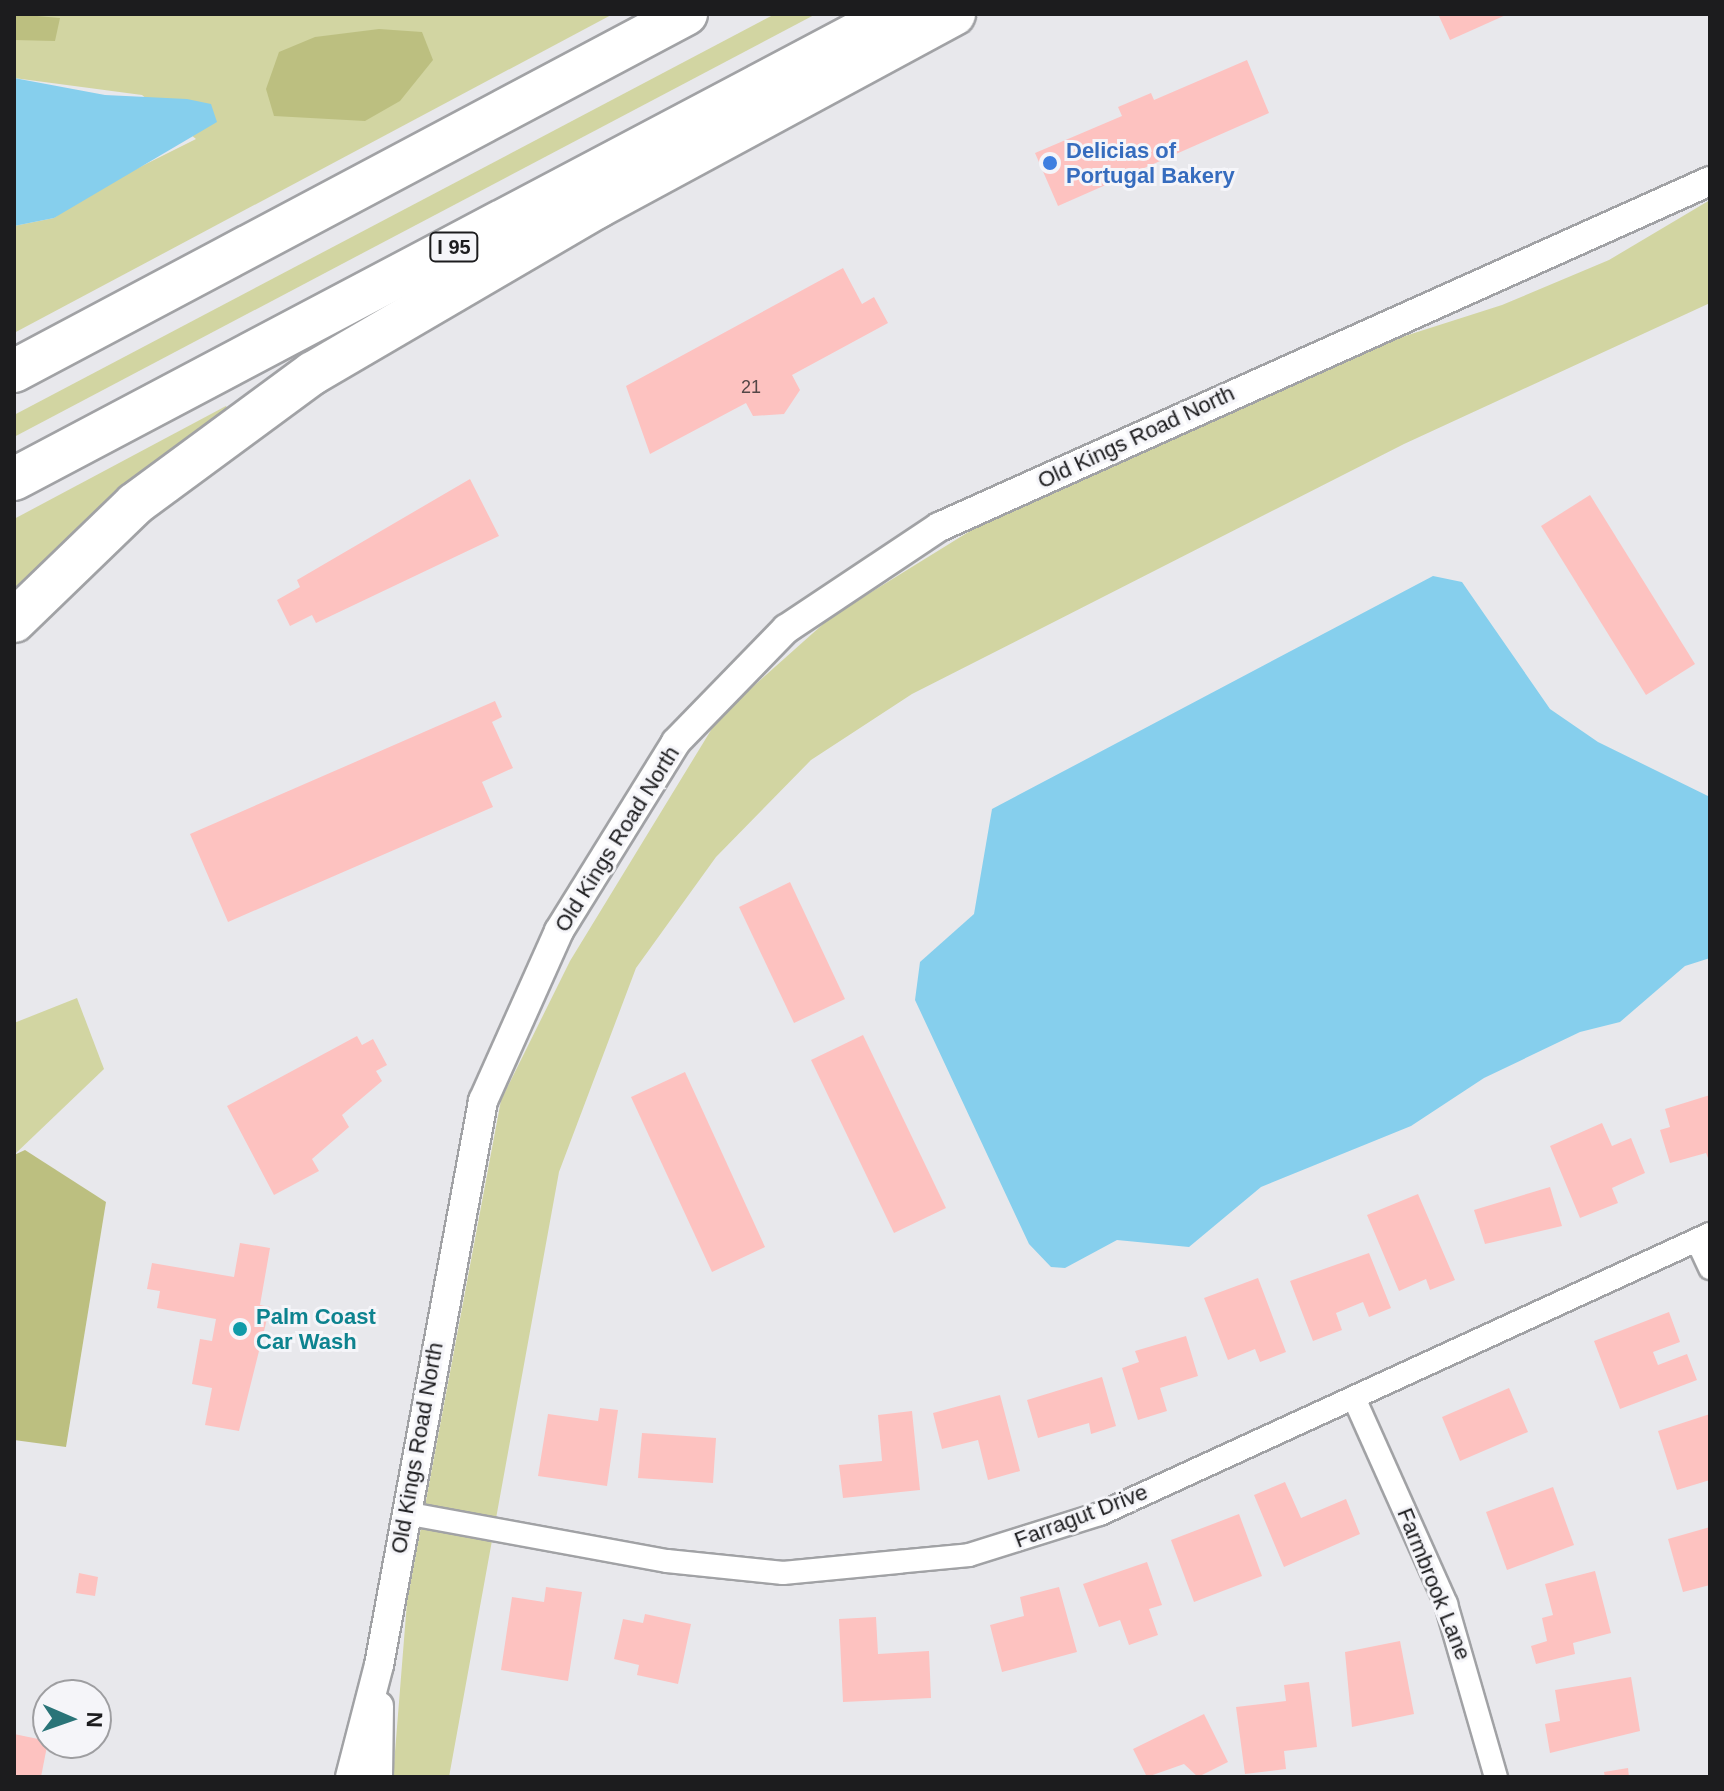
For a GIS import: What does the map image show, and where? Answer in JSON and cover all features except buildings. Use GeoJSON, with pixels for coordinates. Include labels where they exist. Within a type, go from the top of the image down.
{"type":"FeatureCollection","features":[{"type":"Feature","properties":{"kind":"highway"},"geometry":{"type":"LineString","coordinates":[[14,371],[686,14]]}},
{"type":"Feature","properties":{"kind":"highway","name":"I 95"},"geometry":{"type":"LineString","coordinates":[[14,479],[894,14]]}},
{"type":"Feature","properties":{"kind":"highway"},"geometry":{"type":"LineString","coordinates":[[14,621],[135,504],[313,373],[597,207],[954,14]]}},
{"type":"Feature","properties":{"kind":"street","name":"Old Kings Road North"},"geometry":{"type":"LineString","coordinates":[[350,1777],[379,1665],[467,1168],[501,1047],[629,811],[676,742],[750,661],[827,597],[939,527],[1710,181]]}},
{"type":"Feature","properties":{"kind":"street","name":"Farragut Drive"},"geometry":{"type":"LineString","coordinates":[[405,1513],[715,1568],[795,1573],[917,1565],[1100,1514],[1704,1237]]}},
{"type":"Feature","properties":{"kind":"street"},"geometry":{"type":"LineString","coordinates":[[1704,1237],[1710,1268]]}},
{"type":"Feature","properties":{"kind":"street","name":"Farmbrook Lane"},"geometry":{"type":"LineString","coordinates":[[1354,1398],[1446,1604],[1496,1777]]}},
{"type":"Feature","properties":{"kind":"street","name":"Old Kings Road North"},"geometry":{"type":"LineString","coordinates":[[378,1777],[379,1665]]}},
{"type":"Feature","properties":{"kind":"green space"},"geometry":{"type":"Polygon","coordinates":[[[14,14],[613,14],[14,333],[14,226],[54,218],[86,194],[196,139],[142,95],[14,78],[14,14]]]}},
{"type":"Feature","properties":{"kind":"green space"},"geometry":{"type":"Polygon","coordinates":[[[14,14],[60,18],[55,41],[14,40],[14,14]]]}},
{"type":"Feature","properties":{"kind":"green space"},"geometry":{"type":"Polygon","coordinates":[[[775,14],[816,14],[14,437],[14,415],[775,14]]]}},
{"type":"Feature","properties":{"kind":"green space"},"geometry":{"type":"Polygon","coordinates":[[[379,29],[422,32],[433,60],[400,101],[365,121],[274,116],[266,89],[279,52],[315,37],[379,29]]]}},
{"type":"Feature","properties":{"kind":"green space"},"geometry":{"type":"Polygon","coordinates":[[[1710,200],[1710,303],[1404,444],[912,694],[811,760],[716,857],[636,968],[559,1172],[449,1777],[393,1777],[407,1602],[501,1100],[570,961],[719,717],[831,617],[983,523],[1383,343],[1502,305],[1609,260],[1710,200]]]}},
{"type":"Feature","properties":{"kind":"green space"},"geometry":{"type":"Polygon","coordinates":[[[226,406],[230,413],[14,606],[14,519],[226,406]]]}},
{"type":"Feature","properties":{"kind":"green space"},"geometry":{"type":"Polygon","coordinates":[[[77,998],[104,1069],[14,1155],[14,1023],[77,998]]]}},
{"type":"Feature","properties":{"kind":"green space"},"geometry":{"type":"Polygon","coordinates":[[[25,1150],[106,1202],[66,1447],[14,1440],[14,1155],[25,1150]]]}},
{"type":"Feature","properties":{"kind":"water"},"geometry":{"type":"Polygon","coordinates":[[[14,78],[105,95],[187,99],[211,104],[217,122],[54,218],[14,226],[14,78]]]}},
{"type":"Feature","properties":{"kind":"water"},"geometry":{"type":"Polygon","coordinates":[[[1433,576],[1462,582],[1550,709],[1598,742],[1710,797],[1710,958],[1685,966],[1620,1022],[1580,1032],[1484,1078],[1411,1126],[1261,1187],[1189,1247],[1117,1240],[1065,1268],[1051,1267],[1029,1244],[915,1000],[920,962],[974,914],[992,809],[1433,576]]]}},
{"type":"Feature","properties":{"kind":"place","name":"Delicias of Portugal Bakery"},"geometry":{"type":"Point","coordinates":[1050,163]}},
{"type":"Feature","properties":{"kind":"place","name":"Palm Coast Car Wash"},"geometry":{"type":"Point","coordinates":[240,1329]}}]}
